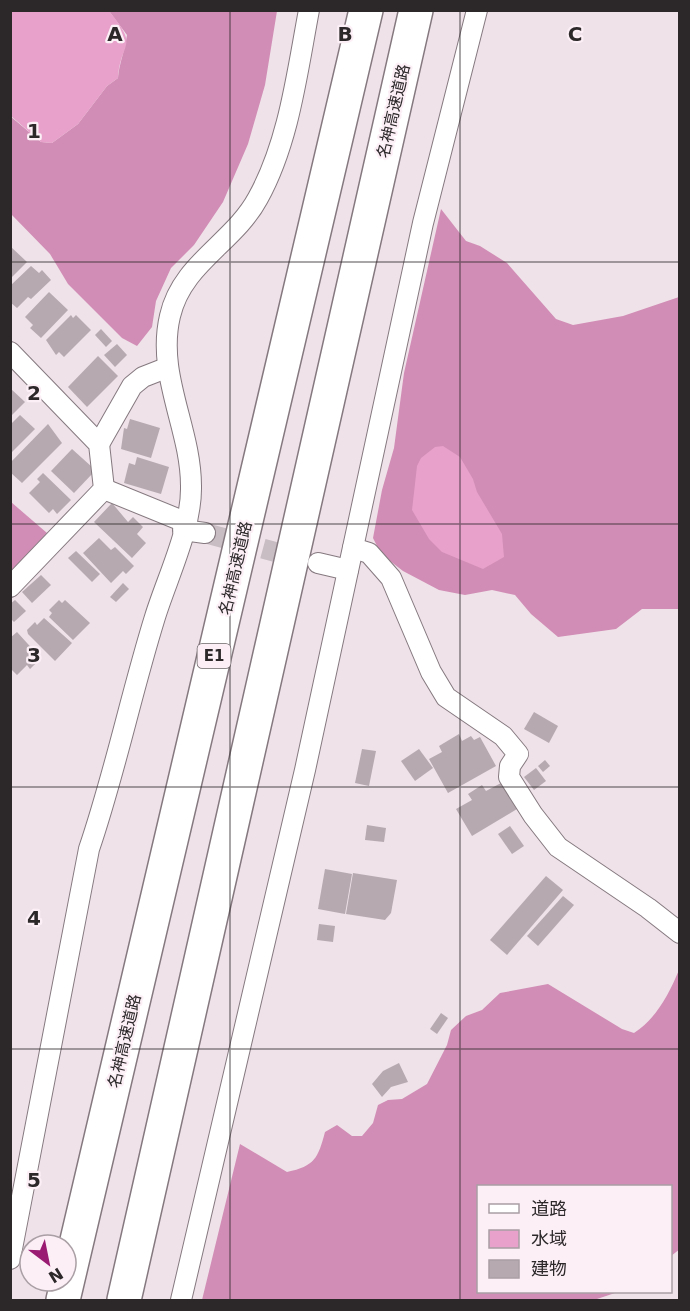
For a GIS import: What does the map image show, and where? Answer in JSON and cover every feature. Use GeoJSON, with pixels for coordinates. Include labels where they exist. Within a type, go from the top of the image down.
{"type":"FeatureCollection","features":[{"type":"Feature","properties":{"kind":"highway","name":"名神高速道路"},"geometry":{"type":"LineString","coordinates":[[63,1300],[366,10]]}},
{"type":"Feature","properties":{"kind":"highway","name":"名神高速道路"},"geometry":{"type":"LineString","coordinates":[[124,1300],[416,10]]}},
{"type":"Feature","properties":{"kind":"street"},"geometry":{"type":"LineString","coordinates":[[10,1259],[89,849],[105,802],[155,618],[184,526],[191,487],[185,442],[166,368],[170,316],[181,285],[198,264],[241,224],[258,200],[278,157],[309,10]]}},
{"type":"Feature","properties":{"kind":"street"},"geometry":{"type":"LineString","coordinates":[[181,1300],[305,770],[423,223],[477,10]]}},
{"type":"Feature","properties":{"kind":"street"},"geometry":{"type":"LineString","coordinates":[[10,352],[99,444]]}},
{"type":"Feature","properties":{"kind":"street"},"geometry":{"type":"LineString","coordinates":[[104,489],[99,444],[132,386],[143,377],[166,368]]}},
{"type":"Feature","properties":{"kind":"street"},"geometry":{"type":"LineString","coordinates":[[104,489],[184,526],[206,533]]}},
{"type":"Feature","properties":{"kind":"street"},"geometry":{"type":"LineString","coordinates":[[10,587],[104,489]]}},
{"type":"Feature","properties":{"kind":"street"},"geometry":{"type":"LineString","coordinates":[[353,548],[369,554],[391,578],[432,672],[446,697],[503,736],[518,754],[510,766],[509,777],[533,815],[558,847],[648,908],[680,933]]}},
{"type":"Feature","properties":{"kind":"street"},"geometry":{"type":"LineString","coordinates":[[318,563],[348,570]]}},
{"type":"Feature","properties":{"kind":"shaded area"},"geometry":{"type":"Polygon","coordinates":[[[109,11],[277,11],[265,85],[248,144],[223,202],[194,245],[171,268],[156,301],[152,327],[137,346],[122,338],[68,284],[50,254],[11,214],[10,116],[41,142],[52,143],[78,124],[107,86],[118,78],[127,35],[109,11]]]}},
{"type":"Feature","properties":{"kind":"shaded area"},"geometry":{"type":"Polygon","coordinates":[[[441,209],[466,241],[480,246],[507,263],[556,319],[573,325],[623,316],[679,297],[679,609],[642,609],[616,629],[558,637],[531,614],[515,595],[492,590],[465,595],[439,590],[403,571],[381,554],[373,538],[382,490],[394,448],[404,373],[441,209]]]}},
{"type":"Feature","properties":{"kind":"shaded area"},"geometry":{"type":"Polygon","coordinates":[[[11,502],[47,533],[11,571],[11,502]]]}},
{"type":"Feature","properties":{"kind":"shaded area"},"geometry":{"type":"Polygon","coordinates":[[[679,970],[680,1249],[672,1255],[672,1185],[477,1185],[477,1293],[615,1293],[594,1300],[202,1300],[240,1144],[287,1172],[304,1167],[314,1160],[325,1132],[337,1125],[352,1136],[362,1136],[373,1123],[378,1105],[388,1100],[402,1099],[427,1084],[447,1045],[451,1030],[466,1016],[482,1010],[500,993],[548,984],[622,1029],[634,1033],[649,1021],[671,988],[679,970]]]}},
{"type":"Feature","properties":{"kind":"water"},"geometry":{"type":"Polygon","coordinates":[[[10,11],[109,11],[124,32],[126,44],[118,78],[107,86],[78,124],[52,143],[41,142],[11,116],[10,11]]]}},
{"type":"Feature","properties":{"kind":"water"},"geometry":{"type":"Polygon","coordinates":[[[443,446],[460,457],[473,479],[477,492],[502,534],[504,557],[483,569],[442,552],[429,539],[412,510],[417,466],[421,458],[435,447],[443,446]]]}},
{"type":"Feature","properties":{"kind":"building"},"geometry":{"type":"Polygon","coordinates":[[[10,246],[27,262],[10,279],[10,246]]]}},
{"type":"Feature","properties":{"kind":"building"},"geometry":{"type":"Polygon","coordinates":[[[31,266],[39,273],[42,270],[51,280],[31,299],[28,297],[17,308],[10,302],[10,286],[31,266]]]}},
{"type":"Feature","properties":{"kind":"building"},"geometry":{"type":"Polygon","coordinates":[[[49,292],[68,310],[41,338],[30,328],[33,325],[25,317],[49,292]]]}},
{"type":"Feature","properties":{"kind":"building"},"geometry":{"type":"Polygon","coordinates":[[[71,315],[73,318],[76,315],[91,330],[64,357],[59,352],[56,355],[46,340],[71,315]]]}},
{"type":"Feature","properties":{"kind":"building"},"geometry":{"type":"Polygon","coordinates":[[[101,329],[112,341],[106,347],[95,335],[101,329]]]}},
{"type":"Feature","properties":{"kind":"building"},"geometry":{"type":"Polygon","coordinates":[[[117,344],[127,355],[115,367],[104,355],[117,344]]]}},
{"type":"Feature","properties":{"kind":"building"},"geometry":{"type":"Polygon","coordinates":[[[98,356],[118,376],[87,407],[68,387],[98,356]]]}},
{"type":"Feature","properties":{"kind":"building"},"geometry":{"type":"Polygon","coordinates":[[[10,388],[25,402],[10,417],[10,388]]]}},
{"type":"Feature","properties":{"kind":"building"},"geometry":{"type":"Polygon","coordinates":[[[20,415],[35,429],[10,454],[10,425],[20,415]]]}},
{"type":"Feature","properties":{"kind":"building"},"geometry":{"type":"Polygon","coordinates":[[[130,419],[160,428],[151,458],[121,449],[124,428],[127,429],[130,419]]]}},
{"type":"Feature","properties":{"kind":"building"},"geometry":{"type":"Polygon","coordinates":[[[48,424],[62,443],[22,483],[10,472],[10,463],[48,424]]]}},
{"type":"Feature","properties":{"kind":"building"},"geometry":{"type":"Polygon","coordinates":[[[72,449],[92,467],[93,473],[74,493],[51,471],[72,449]]]}},
{"type":"Feature","properties":{"kind":"building"},"geometry":{"type":"Polygon","coordinates":[[[137,457],[169,467],[161,494],[124,483],[129,463],[135,465],[137,457]]]}},
{"type":"Feature","properties":{"kind":"building"},"geometry":{"type":"Polygon","coordinates":[[[43,473],[71,500],[57,514],[53,509],[49,513],[29,493],[40,482],[37,479],[43,473]]]}},
{"type":"Feature","properties":{"kind":"building"},"geometry":{"type":"Polygon","coordinates":[[[112,503],[128,522],[133,517],[143,527],[137,534],[146,543],[132,558],[94,522],[112,503]]]}},
{"type":"Feature","properties":{"kind":"building"},"geometry":{"type":"Polygon","coordinates":[[[99,538],[111,550],[115,547],[134,566],[126,574],[123,571],[111,583],[83,553],[99,538]]]}},
{"type":"Feature","properties":{"kind":"building"},"geometry":{"type":"Polygon","coordinates":[[[76,551],[100,574],[92,582],[68,558],[76,551]]]}},
{"type":"Feature","properties":{"kind":"building"},"geometry":{"type":"Polygon","coordinates":[[[41,575],[51,585],[32,603],[22,592],[41,575]]]}},
{"type":"Feature","properties":{"kind":"building"},"geometry":{"type":"Polygon","coordinates":[[[123,583],[129,589],[116,602],[110,597],[123,583]]]}},
{"type":"Feature","properties":{"kind":"building"},"geometry":{"type":"Polygon","coordinates":[[[15,600],[26,611],[14,622],[10,618],[10,604],[15,600]]]}},
{"type":"Feature","properties":{"kind":"building"},"geometry":{"type":"Polygon","coordinates":[[[59,600],[62,603],[65,600],[90,623],[73,640],[49,617],[52,613],[49,610],[59,600]]]}},
{"type":"Feature","properties":{"kind":"building"},"geometry":{"type":"Polygon","coordinates":[[[44,618],[72,643],[55,661],[28,634],[27,630],[35,622],[37,625],[44,618]]]}},
{"type":"Feature","properties":{"kind":"building"},"geometry":{"type":"Polygon","coordinates":[[[17,632],[37,654],[35,656],[39,660],[30,669],[27,665],[17,675],[10,668],[10,638],[17,632]]]}},
{"type":"Feature","properties":{"kind":"building"},"geometry":{"type":"Polygon","coordinates":[[[534,712],[558,726],[549,743],[524,729],[534,712]]]}},
{"type":"Feature","properties":{"kind":"building"},"geometry":{"type":"Polygon","coordinates":[[[459,734],[462,741],[471,736],[474,740],[480,737],[496,766],[448,793],[429,759],[442,752],[439,746],[459,734]]]}},
{"type":"Feature","properties":{"kind":"building"},"geometry":{"type":"Polygon","coordinates":[[[362,749],[376,751],[369,786],[355,783],[362,749]]]}},
{"type":"Feature","properties":{"kind":"building"},"geometry":{"type":"Polygon","coordinates":[[[419,749],[433,768],[415,781],[401,761],[419,749]]]}},
{"type":"Feature","properties":{"kind":"building"},"geometry":{"type":"Polygon","coordinates":[[[545,760],[550,766],[543,772],[538,766],[545,760]]]}},
{"type":"Feature","properties":{"kind":"building"},"geometry":{"type":"Polygon","coordinates":[[[536,768],[546,781],[534,790],[524,777],[536,768]]]}},
{"type":"Feature","properties":{"kind":"building"},"geometry":{"type":"Polygon","coordinates":[[[501,783],[517,809],[472,836],[456,809],[472,800],[468,794],[482,785],[486,791],[501,783]]]}},
{"type":"Feature","properties":{"kind":"building"},"geometry":{"type":"Polygon","coordinates":[[[367,825],[386,828],[384,842],[365,840],[367,825]]]}},
{"type":"Feature","properties":{"kind":"building"},"geometry":{"type":"Polygon","coordinates":[[[510,826],[524,846],[512,854],[498,834],[510,826]]]}},
{"type":"Feature","properties":{"kind":"building"},"geometry":{"type":"Polygon","coordinates":[[[325,869],[352,874],[345,914],[318,909],[325,869]]]}},
{"type":"Feature","properties":{"kind":"building"},"geometry":{"type":"Polygon","coordinates":[[[353,873],[397,880],[391,913],[385,920],[346,914],[353,873]]]}},
{"type":"Feature","properties":{"kind":"building"},"geometry":{"type":"Polygon","coordinates":[[[546,876],[563,890],[507,955],[490,940],[546,876]]]}},
{"type":"Feature","properties":{"kind":"building"},"geometry":{"type":"Polygon","coordinates":[[[563,896],[574,905],[538,946],[527,936],[563,896]]]}},
{"type":"Feature","properties":{"kind":"building"},"geometry":{"type":"Polygon","coordinates":[[[319,924],[335,926],[333,942],[317,940],[319,924]]]}},
{"type":"Feature","properties":{"kind":"building"},"geometry":{"type":"Polygon","coordinates":[[[441,1013],[448,1018],[437,1034],[430,1029],[441,1013]]]}},
{"type":"Feature","properties":{"kind":"building"},"geometry":{"type":"Polygon","coordinates":[[[399,1063],[408,1082],[391,1087],[382,1097],[372,1084],[383,1071],[399,1063]]]}},
{"type":"Feature","properties":{"kind":"tunnel"},"geometry":{"type":"LineString","coordinates":[[205,533],[301,559]]}}]}
